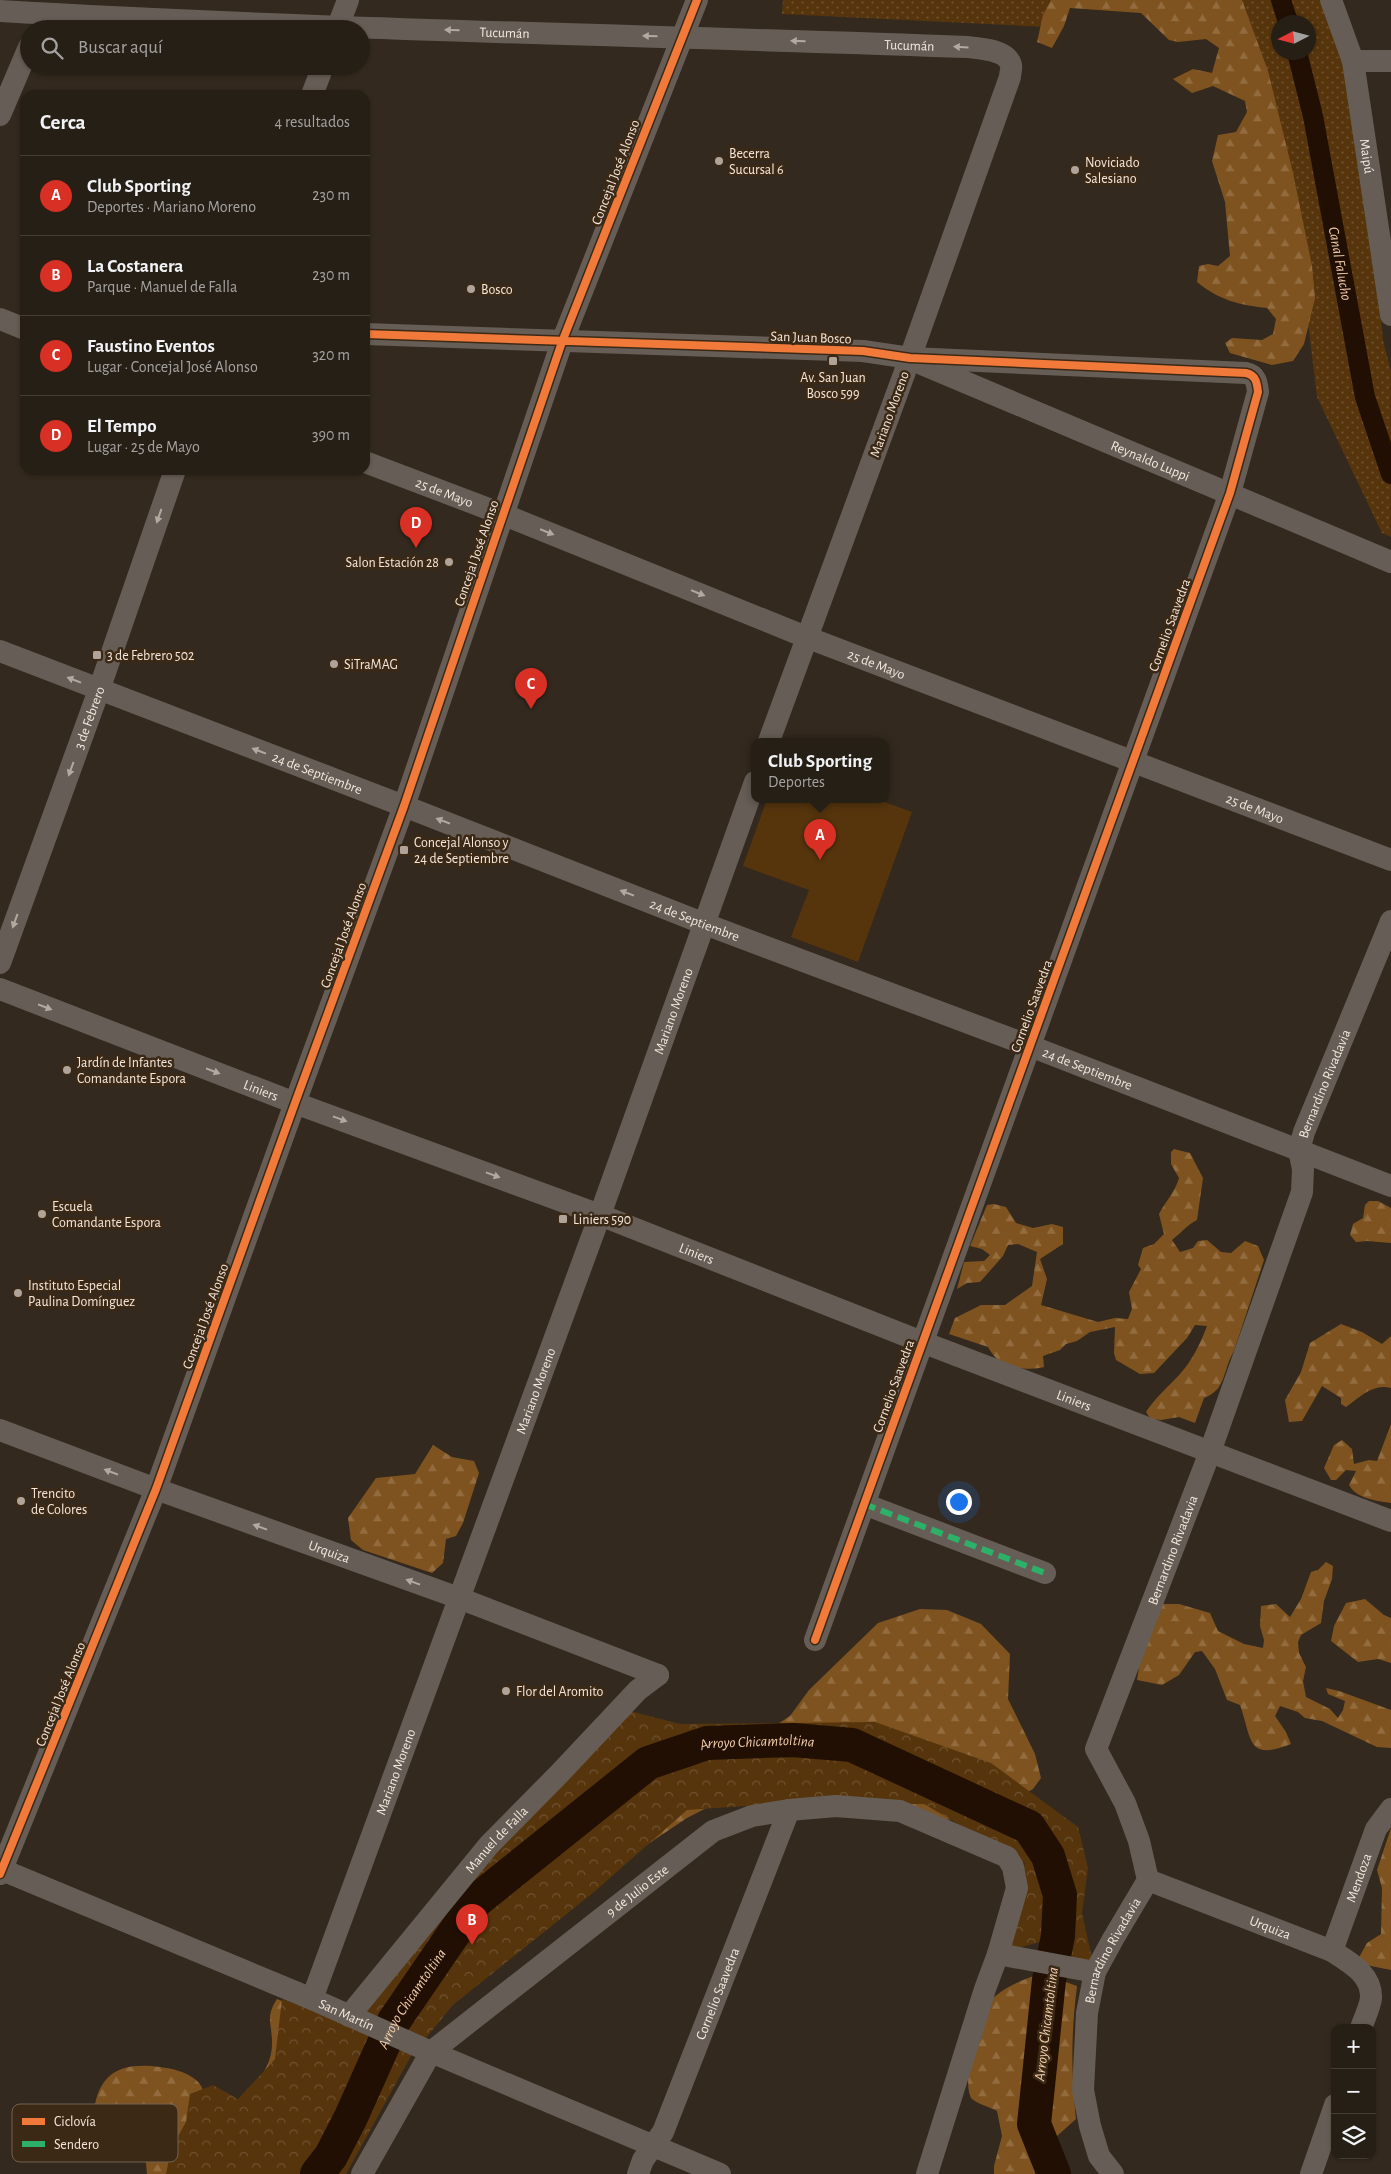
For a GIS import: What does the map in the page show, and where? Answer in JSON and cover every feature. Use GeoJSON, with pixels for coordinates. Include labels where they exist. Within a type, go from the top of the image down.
{"type":"FeatureCollection","features":[{"type":"Feature","properties":{"kind":"street"},"geometry":{"type":"LineString","coordinates":[[340,20],[348,0]]}},
{"type":"Feature","properties":{"kind":"street","name":"Concejal José Alonso"},"geometry":{"type":"LineString","coordinates":[[1,1871],[156,1489],[404,806],[562,342],[697,0]]}},
{"type":"Feature","properties":{"kind":"street","name":"Maipú"},"geometry":{"type":"LineString","coordinates":[[1331,0],[1353,61],[1391,316]]}},
{"type":"Feature","properties":{"kind":"street","name":"Tucumán"},"geometry":{"type":"LineString","coordinates":[[0,11],[168,20]]}},
{"type":"Feature","properties":{"kind":"street","name":"Tucumán"},"geometry":{"type":"LineString","coordinates":[[370,29],[968,47],[992,50],[1007,58]]}},
{"type":"Feature","properties":{"kind":"street","name":"Mariano Moreno"},"geometry":{"type":"LineString","coordinates":[[770,738],[910,358],[1010,77],[1011,65],[1007,58]]}},
{"type":"Feature","properties":{"kind":"street"},"geometry":{"type":"LineString","coordinates":[[1353,61],[1391,61]]}},
{"type":"Feature","properties":{"kind":"street"},"geometry":{"type":"LineString","coordinates":[[0,115],[20,67]]}},
{"type":"Feature","properties":{"kind":"street"},"geometry":{"type":"LineString","coordinates":[[314,90],[320,75]]}},
{"type":"Feature","properties":{"kind":"street"},"geometry":{"type":"LineString","coordinates":[[0,314],[20,316]]}},
{"type":"Feature","properties":{"kind":"street"},"geometry":{"type":"LineString","coordinates":[[0,319],[20,327]]}},
{"type":"Feature","properties":{"kind":"street","name":"San Juan Bosco"},"geometry":{"type":"LineString","coordinates":[[370,334],[863,351],[910,358],[1246,372],[1255,377]]}},
{"type":"Feature","properties":{"kind":"street","name":"Reynaldo Luppi"},"geometry":{"type":"LineString","coordinates":[[910,358],[1391,562]]}},
{"type":"Feature","properties":{"kind":"street","name":"Cornelio Saavedra"},"geometry":{"type":"LineString","coordinates":[[815,1640],[1230,494],[1258,392],[1255,377]]}},
{"type":"Feature","properties":{"kind":"street","name":"25 de Mayo"},"geometry":{"type":"LineString","coordinates":[[370,464],[502,514],[806,637],[1132,763],[1391,860]]}},
{"type":"Feature","properties":{"kind":"street","name":"3 de Febrero"},"geometry":{"type":"LineString","coordinates":[[0,963],[99,690],[173,475]]}},
{"type":"Feature","properties":{"kind":"street","name":"24 de Septiembre"},"geometry":{"type":"LineString","coordinates":[[0,651],[705,924],[1030,1046],[1391,1186]]}},
{"type":"Feature","properties":{"kind":"street","name":"Mariano Moreno"},"geometry":{"type":"LineString","coordinates":[[312,1999],[600,1215],[751,793]]}},
{"type":"Feature","properties":{"kind":"street","name":"Bernardino Rivadavia"},"geometry":{"type":"LineString","coordinates":[[1113,2174],[1100,2156],[1090,2126],[1083,2090],[1087,2013],[1095,1972],[1148,1880],[1138,1841],[1125,1803],[1096,1749],[1210,1452],[1302,1192],[1304,1169],[1299,1150],[1304,1132],[1391,921]]}},
{"type":"Feature","properties":{"kind":"street","name":"Liniers"},"geometry":{"type":"LineString","coordinates":[[0,989],[295,1103],[600,1215],[922,1342],[1391,1521]]}},
{"type":"Feature","properties":{"kind":"street","name":"Urquiza"},"geometry":{"type":"LineString","coordinates":[[0,1430],[156,1489],[459,1598],[658,1675]]}},
{"type":"Feature","properties":{"kind":"street"},"geometry":{"type":"LineString","coordinates":[[864,1504],[1046,1573]]}},
{"type":"Feature","properties":{"kind":"street","name":"Manuel de Falla"},"geometry":{"type":"LineString","coordinates":[[354,2017],[489,1845],[638,1690],[658,1675]]}},
{"type":"Feature","properties":{"kind":"street","name":"9 de Julio Este"},"geometry":{"type":"LineString","coordinates":[[362,2174],[427,2051],[713,1831],[752,1816],[789,1810],[836,1806],[900,1811],[1006,1857],[1013,1867],[1017,1888],[998,1954]]}},
{"type":"Feature","properties":{"kind":"street","name":"Mendoza"},"geometry":{"type":"LineString","coordinates":[[1332,1951],[1376,1829],[1391,1809]]}},
{"type":"Feature","properties":{"kind":"street","name":"Cornelio Saavedra"},"geometry":{"type":"LineString","coordinates":[[638,2174],[643,2160],[663,2132],[789,1810]]}},
{"type":"Feature","properties":{"kind":"street","name":"San Martín"},"geometry":{"type":"LineString","coordinates":[[1,1871],[312,1999],[427,2051],[720,2174]]}},
{"type":"Feature","properties":{"kind":"street","name":"Urquiza"},"geometry":{"type":"LineString","coordinates":[[1148,1880],[1332,1951],[1354,1966],[1366,1978],[1371,1997],[1361,2024]]}},
{"type":"Feature","properties":{"kind":"street"},"geometry":{"type":"LineString","coordinates":[[927,2174],[985,1988],[998,1954],[1095,1972]]}},
{"type":"Feature","properties":{"kind":"street"},"geometry":{"type":"LineString","coordinates":[[1312,2174],[1332,2114]]}},
{"type":"Feature","properties":{"kind":"green space"},"geometry":{"type":"Polygon","coordinates":[[[783,0],[1077,0],[1046,27],[782,14],[783,0]]]}},
{"type":"Feature","properties":{"kind":"green space"},"geometry":{"type":"Polygon","coordinates":[[[1051,0],[1242,0],[1268,71],[1293,173],[1312,266],[1315,298],[1304,344],[1293,361],[1272,365],[1230,353],[1225,343],[1232,338],[1262,340],[1273,334],[1276,319],[1267,308],[1230,301],[1213,293],[1197,282],[1199,266],[1208,264],[1218,266],[1230,256],[1225,202],[1212,161],[1218,135],[1236,132],[1247,112],[1245,101],[1213,86],[1192,93],[1173,79],[1193,69],[1212,73],[1219,48],[1206,39],[1178,42],[1169,40],[1141,13],[1070,8],[1064,26],[1052,48],[1037,42],[1043,15],[1051,0]]]}},
{"type":"Feature","properties":{"kind":"green space"},"geometry":{"type":"Polygon","coordinates":[[[1231,0],[1323,0],[1353,93],[1367,179],[1383,340],[1391,371],[1391,537],[1382,533],[1317,397],[1302,273],[1231,0]]]}},
{"type":"Feature","properties":{"kind":"green space"},"geometry":{"type":"Polygon","coordinates":[[[766,803],[887,803],[912,812],[858,962],[791,937],[809,890],[743,866],[766,803]]]}},
{"type":"Feature","properties":{"kind":"green space"},"geometry":{"type":"Polygon","coordinates":[[[1174,1149],[1190,1153],[1203,1178],[1197,1220],[1172,1240],[1180,1252],[1193,1248],[1198,1241],[1207,1240],[1221,1252],[1231,1253],[1245,1241],[1258,1246],[1264,1260],[1223,1379],[1217,1390],[1204,1398],[1195,1423],[1179,1417],[1161,1420],[1151,1419],[1146,1412],[1188,1363],[1199,1345],[1207,1326],[1195,1325],[1187,1338],[1154,1373],[1140,1374],[1116,1360],[1114,1353],[1115,1327],[1090,1332],[1077,1341],[1066,1344],[1060,1350],[1043,1356],[1044,1367],[1032,1369],[1018,1368],[1005,1364],[995,1357],[988,1347],[949,1334],[955,1318],[981,1305],[1005,1305],[1032,1286],[1037,1252],[1018,1244],[1008,1245],[1003,1256],[980,1282],[967,1283],[957,1289],[964,1262],[984,1261],[990,1255],[982,1249],[970,1246],[987,1205],[994,1204],[1006,1207],[1016,1223],[1033,1228],[1052,1224],[1063,1227],[1063,1244],[1040,1259],[1047,1279],[1041,1305],[1098,1322],[1115,1318],[1128,1319],[1132,1309],[1129,1292],[1141,1269],[1138,1265],[1143,1248],[1154,1244],[1164,1234],[1159,1214],[1173,1192],[1179,1178],[1171,1164],[1171,1152],[1174,1149]]]}},
{"type":"Feature","properties":{"kind":"green space"},"geometry":{"type":"Polygon","coordinates":[[[1369,1201],[1378,1201],[1391,1208],[1391,1243],[1356,1242],[1350,1235],[1353,1224],[1363,1218],[1365,1205],[1369,1201]]]}},
{"type":"Feature","properties":{"kind":"green space"},"geometry":{"type":"Polygon","coordinates":[[[1341,1324],[1362,1332],[1382,1344],[1391,1336],[1391,1388],[1378,1387],[1373,1389],[1346,1407],[1341,1404],[1341,1398],[1322,1386],[1302,1421],[1289,1422],[1285,1400],[1301,1372],[1310,1343],[1341,1324]]]}},
{"type":"Feature","properties":{"kind":"green space"},"geometry":{"type":"Polygon","coordinates":[[[1391,1424],[1391,1503],[1362,1496],[1353,1490],[1349,1485],[1356,1471],[1346,1470],[1336,1480],[1331,1480],[1324,1468],[1334,1445],[1342,1440],[1352,1449],[1354,1464],[1369,1460],[1377,1461],[1391,1424]]]}},
{"type":"Feature","properties":{"kind":"green space"},"geometry":{"type":"Polygon","coordinates":[[[433,1445],[452,1457],[474,1461],[479,1473],[463,1523],[456,1536],[446,1539],[443,1563],[432,1573],[363,1550],[351,1540],[348,1518],[376,1478],[415,1474],[433,1445]]]}},
{"type":"Feature","properties":{"kind":"green space"},"geometry":{"type":"Polygon","coordinates":[[[1326,1562],[1333,1566],[1332,1579],[1324,1601],[1321,1623],[1301,1635],[1298,1642],[1299,1653],[1306,1667],[1303,1681],[1306,1697],[1330,1709],[1338,1718],[1343,1710],[1345,1701],[1328,1694],[1326,1688],[1391,1710],[1391,1748],[1377,1747],[1322,1721],[1305,1718],[1298,1712],[1280,1706],[1275,1716],[1286,1732],[1291,1744],[1276,1749],[1266,1750],[1258,1748],[1253,1744],[1250,1737],[1240,1705],[1227,1700],[1215,1669],[1202,1651],[1195,1652],[1179,1675],[1162,1685],[1137,1680],[1143,1642],[1163,1604],[1179,1604],[1210,1613],[1218,1631],[1244,1644],[1263,1648],[1264,1640],[1260,1626],[1261,1606],[1276,1604],[1290,1617],[1301,1599],[1311,1572],[1318,1570],[1326,1562]]]}},
{"type":"Feature","properties":{"kind":"green space"},"geometry":{"type":"Polygon","coordinates":[[[1365,1599],[1384,1615],[1391,1618],[1391,1663],[1378,1659],[1358,1662],[1331,1641],[1334,1626],[1346,1603],[1365,1599]]]}},
{"type":"Feature","properties":{"kind":"green space"},"geometry":{"type":"Polygon","coordinates":[[[920,1609],[947,1610],[981,1624],[1010,1654],[1008,1699],[1035,1754],[1041,1778],[1033,1789],[984,1818],[938,1820],[753,1784],[687,1818],[612,1868],[719,1762],[790,1716],[809,1690],[878,1623],[920,1609]]]}},
{"type":"Feature","properties":{"kind":"green space"},"geometry":{"type":"Polygon","coordinates":[[[618,1708],[680,1724],[875,1722],[991,1763],[1078,1827],[1088,1868],[1082,1913],[1095,1972],[1053,1964],[1057,1937],[998,1954],[1025,1863],[924,1804],[745,1806],[687,1810],[594,1892],[453,2005],[411,2056],[346,2174],[166,2174],[168,2162],[178,2162],[178,2136],[186,2122],[190,2094],[213,2085],[238,2099],[275,2059],[282,1999],[342,2022],[618,1708]]]}},
{"type":"Feature","properties":{"kind":"green space"},"geometry":{"type":"Polygon","coordinates":[[[1391,1828],[1391,1970],[1366,1965],[1357,1961],[1367,1943],[1381,1934],[1382,1888],[1377,1870],[1391,1828]]]}},
{"type":"Feature","properties":{"kind":"green space"},"geometry":{"type":"Polygon","coordinates":[[[1041,1973],[1077,1986],[1072,2052],[1076,2119],[1057,2136],[1039,2157],[1043,2174],[994,2174],[994,2166],[1002,2136],[997,2111],[972,2099],[969,2092],[969,2067],[974,2038],[982,2013],[998,1994],[1041,1973]]]}},
{"type":"Feature","properties":{"kind":"green space"},"geometry":{"type":"Polygon","coordinates":[[[277,1999],[287,2003],[318,2031],[180,2174],[147,2174],[146,2162],[178,2162],[178,2104],[96,2104],[101,2087],[107,2078],[124,2068],[135,2066],[160,2067],[179,2071],[188,2074],[198,2082],[210,2103],[226,2114],[258,2081],[269,2062],[272,2040],[270,2014],[277,1999]]]}},
{"type":"Feature","properties":{"kind":"waterway","name":"Canal Falucho"},"geometry":{"type":"LineString","coordinates":[[1281,0],[1286,15]]}},
{"type":"Feature","properties":{"kind":"waterway","name":"Canal Falucho"},"geometry":{"type":"LineString","coordinates":[[1299,60],[1313,116],[1365,397],[1391,474]]}},
{"type":"Feature","properties":{"kind":"waterway","name":"Arroyo Chicamtoltina"},"geometry":{"type":"LineString","coordinates":[[317,2174],[331,2156],[351,2117],[394,2021],[476,1901],[648,1763],[707,1743],[793,1740],[852,1745],[1029,1827],[1048,1856],[1060,1895],[1058,1936],[1049,1980],[1034,2124],[1054,2174]]}},
{"type":"Feature","properties":{"kind":"marked path"},"geometry":{"type":"LineString","coordinates":[[864,1504],[1045,1573]]}},
{"type":"Feature","properties":{"kind":"cycle path"},"geometry":{"type":"LineString","coordinates":[[0,1874],[156,1489],[404,806],[562,342],[697,0]]}},
{"type":"Feature","properties":{"kind":"cycle path"},"geometry":{"type":"LineString","coordinates":[[370,334],[863,351],[910,358],[1246,373],[1252,376],[1256,383],[1258,392],[1230,493],[815,1640]]}},
{"type":"Feature","properties":{"kind":"place","name":"Becerra Sucursal 6"},"geometry":{"type":"Point","coordinates":[719,161]}},
{"type":"Feature","properties":{"kind":"place","name":"Noviciado Salesiano"},"geometry":{"type":"Point","coordinates":[1075,170]}},
{"type":"Feature","properties":{"kind":"place","name":"Bosco"},"geometry":{"type":"Point","coordinates":[471,289]}},
{"type":"Feature","properties":{"kind":"place","name":"Av. San Juan Bosco 599"},"geometry":{"type":"Point","coordinates":[833,361]}},
{"type":"Feature","properties":{"kind":"place","name":"El Tempo"},"geometry":{"type":"Point","coordinates":[416,548]}},
{"type":"Feature","properties":{"kind":"place","name":"Salon Estación 28"},"geometry":{"type":"Point","coordinates":[449,562]}},
{"type":"Feature","properties":{"kind":"place","name":"3 de Febrero 502"},"geometry":{"type":"Point","coordinates":[97,655]}},
{"type":"Feature","properties":{"kind":"place","name":"SiTraMAG"},"geometry":{"type":"Point","coordinates":[334,664]}},
{"type":"Feature","properties":{"kind":"place","name":"Faustino Eventos"},"geometry":{"type":"Point","coordinates":[531,709]}},
{"type":"Feature","properties":{"kind":"place","name":"Concejal Alonso y 24 de Septiembre"},"geometry":{"type":"Point","coordinates":[404,850]}},
{"type":"Feature","properties":{"kind":"place","name":"Club Sporting"},"geometry":{"type":"Point","coordinates":[820,860]}},
{"type":"Feature","properties":{"kind":"place","name":"Jardín de Infantes Comandante Espora"},"geometry":{"type":"Point","coordinates":[67,1070]}},
{"type":"Feature","properties":{"kind":"place","name":"Escuela Comandante Espora"},"geometry":{"type":"Point","coordinates":[42,1214]}},
{"type":"Feature","properties":{"kind":"place","name":"Liniers 590"},"geometry":{"type":"Point","coordinates":[563,1219]}},
{"type":"Feature","properties":{"kind":"place","name":"Instituto Especial Paulina Domínguez"},"geometry":{"type":"Point","coordinates":[18,1293]}},
{"type":"Feature","properties":{"kind":"place","name":"Trencito de Colores"},"geometry":{"type":"Point","coordinates":[21,1501]}},
{"type":"Feature","properties":{"kind":"place","name":"Flor del Aromito"},"geometry":{"type":"Point","coordinates":[506,1691]}},
{"type":"Feature","properties":{"kind":"place","name":"La Costanera"},"geometry":{"type":"Point","coordinates":[472,1945]}}]}
